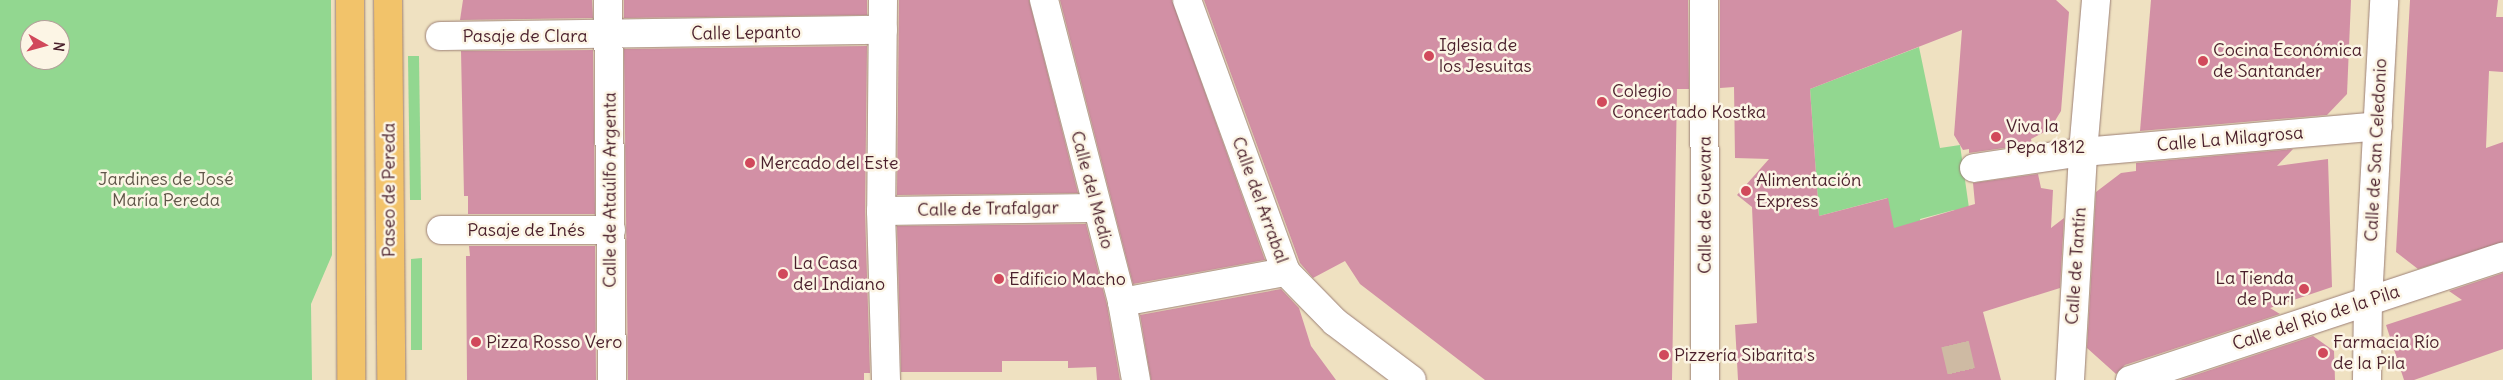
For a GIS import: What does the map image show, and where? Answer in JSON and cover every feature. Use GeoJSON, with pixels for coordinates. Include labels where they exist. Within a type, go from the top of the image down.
{"type":"FeatureCollection","features":[{"type":"Feature","properties":{"kind":"main road"},"geometry":{"type":"LineString","coordinates":[[350,0],[351,380]]}},
{"type":"Feature","properties":{"kind":"main road","name":"Paseo de Pereda"},"geometry":{"type":"LineString","coordinates":[[388,0],[390,380]]}},
{"type":"Feature","properties":{"kind":"street","name":"Calle de Ataúlfo Argenta"},"geometry":{"type":"LineString","coordinates":[[608,0],[612,380]]}},
{"type":"Feature","properties":{"kind":"street"},"geometry":{"type":"LineString","coordinates":[[883,0],[881,211],[886,380]]}},
{"type":"Feature","properties":{"kind":"street","name":"Calle del Medio"},"geometry":{"type":"LineString","coordinates":[[1044,0],[1095,208],[1122,302],[1136,380]]}},
{"type":"Feature","properties":{"kind":"street","name":"Calle del Arrabal"},"geometry":{"type":"LineString","coordinates":[[1187,0],[1286,272],[1335,322],[1412,380]]}},
{"type":"Feature","properties":{"kind":"street","name":"Calle de Guevara"},"geometry":{"type":"LineString","coordinates":[[1704,0],[1705,380]]}},
{"type":"Feature","properties":{"kind":"street","name":"Calle de Tantín"},"geometry":{"type":"LineString","coordinates":[[2070,380],[2083,152],[2096,0]]}},
{"type":"Feature","properties":{"kind":"street","name":"Calle de San Celedonio"},"geometry":{"type":"LineString","coordinates":[[2367,380],[2368,300],[2384,0]]}},
{"type":"Feature","properties":{"kind":"street","name":"Calle Lepanto"},"geometry":{"type":"LineString","coordinates":[[609,36],[883,30]]}},
{"type":"Feature","properties":{"kind":"street","name":"Pasaje de Clara"},"geometry":{"type":"LineString","coordinates":[[440,36],[609,36]]}},
{"type":"Feature","properties":{"kind":"street","name":"Calle La Milagrosa"},"geometry":{"type":"LineString","coordinates":[[2083,152],[2378,126]]}},
{"type":"Feature","properties":{"kind":"street"},"geometry":{"type":"LineString","coordinates":[[1974,168],[2083,152]]}},
{"type":"Feature","properties":{"kind":"street","name":"Calle de Trafalgar"},"geometry":{"type":"LineString","coordinates":[[881,211],[1095,208]]}},
{"type":"Feature","properties":{"kind":"street","name":"Pasaje de Inés"},"geometry":{"type":"LineString","coordinates":[[441,230],[611,230]]}},
{"type":"Feature","properties":{"kind":"street","name":"Calle del Río de la Pila"},"geometry":{"type":"LineString","coordinates":[[2137,379],[2368,300],[2503,257]]}},
{"type":"Feature","properties":{"kind":"street"},"geometry":{"type":"LineString","coordinates":[[1122,302],[1286,272]]}},
{"type":"Feature","properties":{"kind":"green space","name":"Jardines de José María Pereda"},"geometry":{"type":"Polygon","coordinates":[[[0,0],[331,0],[332,255],[311,304],[312,380],[0,380],[0,0]]]}},
{"type":"Feature","properties":{"kind":"green space"},"geometry":{"type":"Polygon","coordinates":[[[1919,47],[1940,148],[1960,145],[1970,215],[1954,210],[1920,219],[1926,249],[1899,255],[1887,198],[1819,216],[1810,89],[1919,47]]]}},
{"type":"Feature","properties":{"kind":"green space"},"geometry":{"type":"Polygon","coordinates":[[[408,56],[419,56],[421,200],[410,200],[408,56]]]}},
{"type":"Feature","properties":{"kind":"green space"},"geometry":{"type":"Polygon","coordinates":[[[422,258],[422,350],[411,350],[411,259],[422,258]]]}},
{"type":"Feature","properties":{"kind":"building"},"geometry":{"type":"Polygon","coordinates":[[[463,0],[592,0],[593,18],[460,20],[463,0]]]}},
{"type":"Feature","properties":{"kind":"building"},"geometry":{"type":"Polygon","coordinates":[[[624,0],[867,0],[867,15],[624,18],[624,0]]]}},
{"type":"Feature","properties":{"kind":"building"},"geometry":{"type":"Polygon","coordinates":[[[899,0],[1029,0],[1078,193],[897,195],[899,0]]]}},
{"type":"Feature","properties":{"kind":"building"},"geometry":{"type":"Polygon","coordinates":[[[1060,0],[1172,0],[1265,260],[1133,284],[1060,0]]]}},
{"type":"Feature","properties":{"kind":"building"},"geometry":{"type":"Polygon","coordinates":[[[1204,0],[1688,0],[1689,89],[1677,89],[1672,380],[1485,380],[1360,284],[1345,261],[1313,278],[1300,263],[1204,0]]]}},
{"type":"Feature","properties":{"kind":"building"},"geometry":{"type":"Polygon","coordinates":[[[1720,0],[2056,0],[2069,12],[2061,111],[2050,129],[2031,139],[2032,144],[1969,153],[1969,149],[1963,150],[1954,135],[1962,30],[1810,89],[1819,216],[1888,198],[1894,228],[1975,204],[1973,183],[2038,174],[2041,188],[2053,190],[2051,228],[2064,218],[2060,288],[1983,312],[2001,380],[1738,380],[1735,325],[1757,323],[1752,207],[1737,195],[1769,159],[1735,158],[1734,87],[1720,88],[1720,0]]]}},
{"type":"Feature","properties":{"kind":"building"},"geometry":{"type":"Polygon","coordinates":[[[2151,0],[2351,0],[2347,94],[2327,115],[2140,131],[2151,0]]]}},
{"type":"Feature","properties":{"kind":"building"},"geometry":{"type":"Polygon","coordinates":[[[2410,0],[2498,0],[2496,17],[2503,17],[2503,72],[2489,71],[2486,148],[2503,142],[2503,242],[2418,269],[2396,252],[2410,0]]]}},
{"type":"Feature","properties":{"kind":"building","name":"Mercado del Este"},"geometry":{"type":"Polygon","coordinates":[[[867,46],[865,211],[870,373],[864,373],[864,380],[628,380],[624,49],[867,46]]]}},
{"type":"Feature","properties":{"kind":"building"},"geometry":{"type":"Polygon","coordinates":[[[593,50],[595,214],[468,214],[468,196],[464,196],[461,51],[593,50]]]}},
{"type":"Feature","properties":{"kind":"building"},"geometry":{"type":"Polygon","coordinates":[[[2293,149],[2277,166],[2328,159],[2332,287],[2270,308],[2280,314],[2125,365],[2116,374],[2087,348],[2096,192],[2121,173],[2136,171],[2136,163],[2293,149]]]}},
{"type":"Feature","properties":{"kind":"building","name":"Edificio Macho"},"geometry":{"type":"Polygon","coordinates":[[[1086,224],[1107,305],[1120,380],[1097,380],[1096,367],[1068,368],[1068,361],[1002,361],[1002,372],[901,372],[897,226],[1086,224]]]}},
{"type":"Feature","properties":{"kind":"building"},"geometry":{"type":"Polygon","coordinates":[[[469,246],[595,246],[596,380],[467,380],[466,256],[470,256],[469,246]]]}},
{"type":"Feature","properties":{"kind":"building"},"geometry":{"type":"Polygon","coordinates":[[[2503,273],[2503,349],[2414,380],[2404,380],[2386,325],[2462,300],[2449,291],[2503,273]]]}},
{"type":"Feature","properties":{"kind":"building"},"geometry":{"type":"Polygon","coordinates":[[[1281,289],[1299,308],[1311,346],[1336,380],[1151,380],[1140,315],[1281,289]]]}},
{"type":"Feature","properties":{"kind":"building"},"geometry":{"type":"Polygon","coordinates":[[[2313,336],[2334,351],[2335,380],[2180,380],[2313,336]]]}},
{"type":"Feature","properties":{"kind":"tunnel"},"geometry":{"type":"LineString","coordinates":[[1955,344],[1963,380]]}},
{"type":"Feature","properties":{"kind":"place","name":"Iglesia de los Jesuitas"},"geometry":{"type":"Point","coordinates":[1429,56]}},
{"type":"Feature","properties":{"kind":"place","name":"Cocina Económica de Santander"},"geometry":{"type":"Point","coordinates":[2203,61]}},
{"type":"Feature","properties":{"kind":"place","name":"Colegio Concertado Kostka"},"geometry":{"type":"Point","coordinates":[1602,102]}},
{"type":"Feature","properties":{"kind":"place","name":"Viva la Pepa 1812"},"geometry":{"type":"Point","coordinates":[1996,137]}},
{"type":"Feature","properties":{"kind":"place","name":"Mercado del Este"},"geometry":{"type":"Point","coordinates":[750,163]}},
{"type":"Feature","properties":{"kind":"place","name":"Alimentación Express"},"geometry":{"type":"Point","coordinates":[1746,191]}},
{"type":"Feature","properties":{"kind":"place","name":"La Casa del Indiano"},"geometry":{"type":"Point","coordinates":[783,274]}},
{"type":"Feature","properties":{"kind":"place","name":"Edificio Macho"},"geometry":{"type":"Point","coordinates":[999,279]}},
{"type":"Feature","properties":{"kind":"place","name":"La Tienda de Puri"},"geometry":{"type":"Point","coordinates":[2304,289]}},
{"type":"Feature","properties":{"kind":"place","name":"Pizza Rosso Vero"},"geometry":{"type":"Point","coordinates":[476,342]}},
{"type":"Feature","properties":{"kind":"place","name":"Farmacia Río de la Pila"},"geometry":{"type":"Point","coordinates":[2323,353]}},
{"type":"Feature","properties":{"kind":"place","name":"Pizzería Sibarita's"},"geometry":{"type":"Point","coordinates":[1664,355]}}]}
